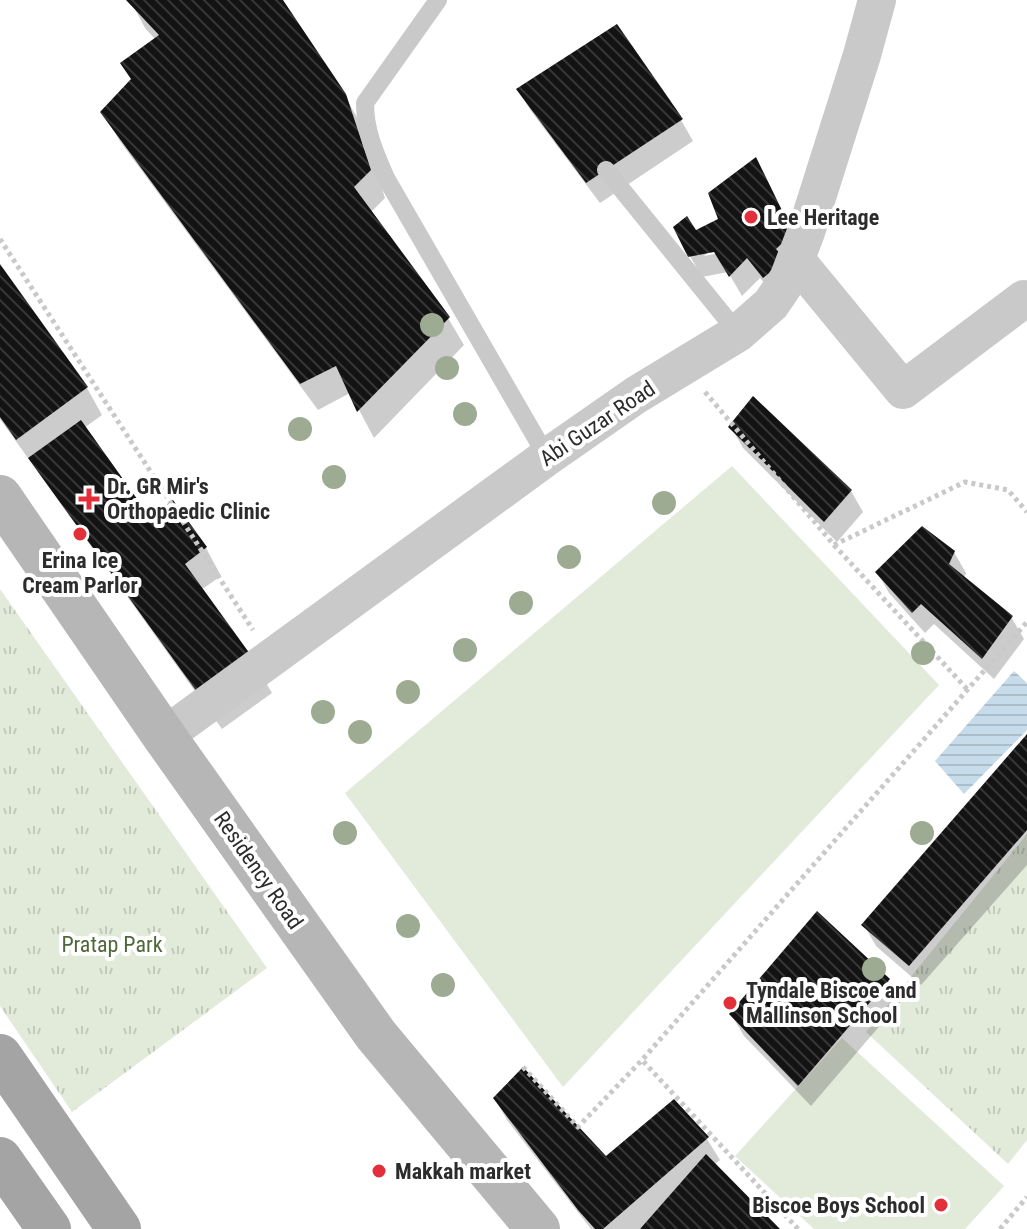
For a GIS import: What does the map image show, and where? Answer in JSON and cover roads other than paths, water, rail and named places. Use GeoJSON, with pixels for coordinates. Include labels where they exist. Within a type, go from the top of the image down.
{"type":"FeatureCollection","features":[{"type":"Feature","properties":{"kind":"main road","name":"Residency Road"},"geometry":{"type":"LineString","coordinates":[[0,497],[164,736],[376,1035],[538,1229]]}},
{"type":"Feature","properties":{"kind":"main road"},"geometry":{"type":"LineString","coordinates":[[0,1056],[119,1229]]}},
{"type":"Feature","properties":{"kind":"main road"},"geometry":{"type":"LineString","coordinates":[[0,1159],[49,1229]]}},
{"type":"Feature","properties":{"kind":"street","name":"Abi Guzar Road"},"geometry":{"type":"LineString","coordinates":[[164,736],[547,457],[636,395],[738,333],[771,304],[788,279],[796,260],[877,0]]}},
{"type":"Feature","properties":{"kind":"street"},"geometry":{"type":"LineString","coordinates":[[796,260],[903,390],[1024,299]]}},
{"type":"Feature","properties":{"kind":"lane"},"geometry":{"type":"LineString","coordinates":[[438,0],[365,103],[369,138],[386,178],[547,457]]}},
{"type":"Feature","properties":{"kind":"lane"},"geometry":{"type":"LineString","coordinates":[[606,170],[738,333]]}},
{"type":"Feature","properties":{"kind":"water"},"geometry":{"type":"Polygon","coordinates":[[[1014,671],[1027,683],[1027,730],[964,794],[935,761],[1014,671]]]}},
{"type":"Feature","properties":{"kind":"place","name":"Lee Heritage"},"geometry":{"type":"Point","coordinates":[751,217]}},
{"type":"Feature","properties":{"kind":"place","name":"Dr. GR Mir's Orthopaedic Clinic"},"geometry":{"type":"Point","coordinates":[89,499]}},
{"type":"Feature","properties":{"kind":"place","name":"Erina Ice Cream Parlor"},"geometry":{"type":"Point","coordinates":[80,534]}},
{"type":"Feature","properties":{"kind":"place","name":"Tyndale Biscoe and Mallinson School"},"geometry":{"type":"Point","coordinates":[730,1003]}},
{"type":"Feature","properties":{"kind":"place","name":"Makkah market"},"geometry":{"type":"Point","coordinates":[379,1171]}},
{"type":"Feature","properties":{"kind":"place","name":"Biscoe Boys School"},"geometry":{"type":"Point","coordinates":[941,1205]}},
{"type":"Feature","properties":{"kind":"park label","name":"Pratap Park"},"geometry":{"type":"Point","coordinates":[112,944]}}]}
